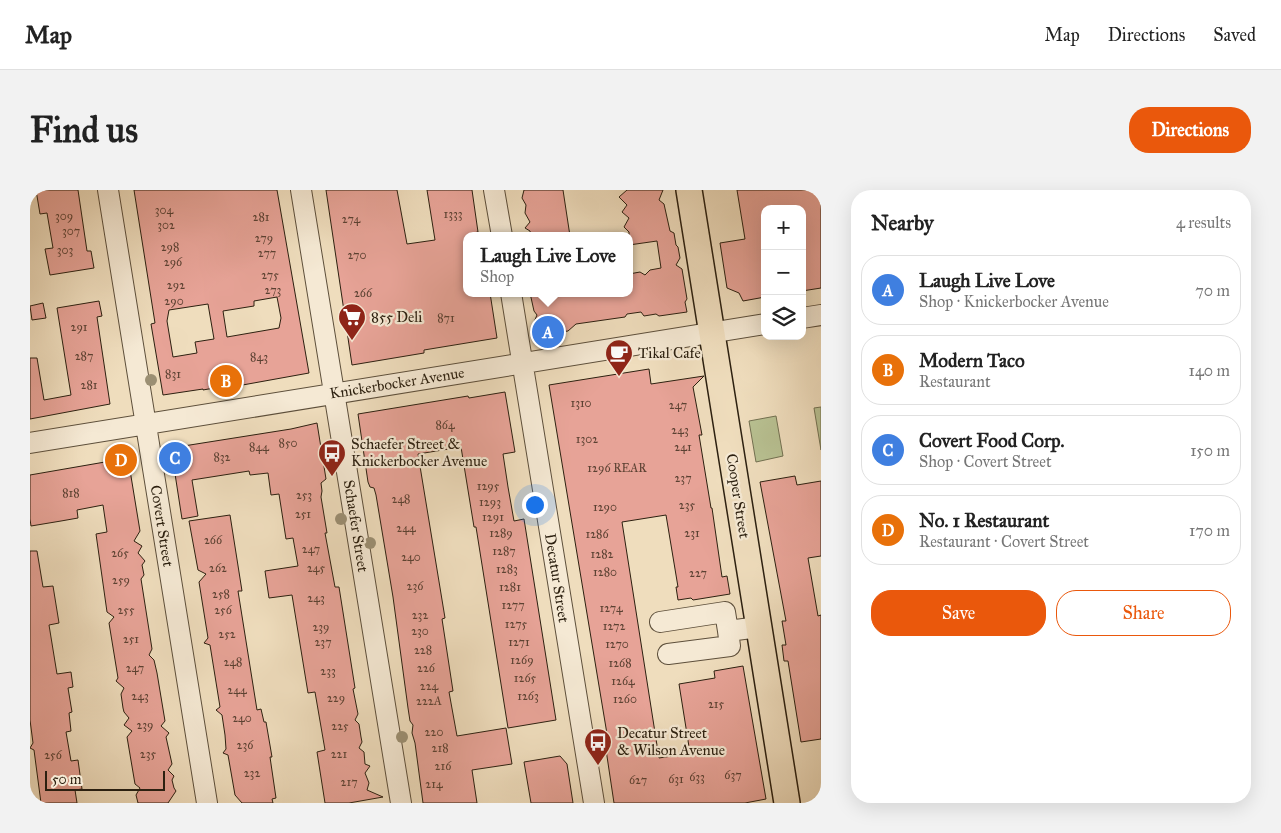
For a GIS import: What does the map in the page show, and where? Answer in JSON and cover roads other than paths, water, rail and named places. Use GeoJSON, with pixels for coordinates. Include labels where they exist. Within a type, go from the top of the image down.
{"type":"FeatureCollection","features":[{"type":"Feature","properties":{"kind":"main road","name":"Cooper Street"},"geometry":{"type":"LineString","coordinates":[[689,190],[787,803]]}},
{"type":"Feature","properties":{"kind":"street","name":"Covert Street"},"geometry":{"type":"LineString","coordinates":[[108,190],[207,803]]}},
{"type":"Feature","properties":{"kind":"street","name":"Schaefer Street"},"geometry":{"type":"LineString","coordinates":[[301,190],[401,803]]}},
{"type":"Feature","properties":{"kind":"street"},"geometry":{"type":"LineString","coordinates":[[494,190],[501,232]]}},
{"type":"Feature","properties":{"kind":"street","name":"Decatur Street"},"geometry":{"type":"LineString","coordinates":[[512,297],[594,803]]}},
{"type":"Feature","properties":{"kind":"street"},"geometry":{"type":"LineString","coordinates":[[806,317],[821,315]]}},
{"type":"Feature","properties":{"kind":"street","name":"Knickerbocker Avenue"},"geometry":{"type":"LineString","coordinates":[[30,443],[761,325]]}},
{"type":"Feature","properties":{"kind":"street"},"geometry":{"type":"LineString","coordinates":[[660,622],[724,612],[730,646],[668,654]]}},
{"type":"Feature","properties":{"kind":"street"},"geometry":{"type":"LineString","coordinates":[[728,632],[759,627]]}},
{"type":"Feature","properties":{"kind":"place","name":"Laugh Live Love"},"geometry":{"type":"Point","coordinates":[548,332]}},
{"type":"Feature","properties":{"kind":"place","name":"855 Deli"},"geometry":{"type":"Point","coordinates":[352,341]}},
{"type":"Feature","properties":{"kind":"place","name":"Tikal Cafe"},"geometry":{"type":"Point","coordinates":[619,377]}},
{"type":"Feature","properties":{"kind":"place","name":"Modern Taco"},"geometry":{"type":"Point","coordinates":[226,381]}},
{"type":"Feature","properties":{"kind":"place","name":"Covert Food Corp."},"geometry":{"type":"Point","coordinates":[175,458]}},
{"type":"Feature","properties":{"kind":"place","name":"No. 1 Restaurant"},"geometry":{"type":"Point","coordinates":[121,460]}},
{"type":"Feature","properties":{"kind":"place","name":"Schaefer Street & Knickerbocker Avenue"},"geometry":{"type":"Point","coordinates":[332,477]}},
{"type":"Feature","properties":{"kind":"place","name":"Decatur Street & Wilson Avenue"},"geometry":{"type":"Point","coordinates":[598,766]}}]}
